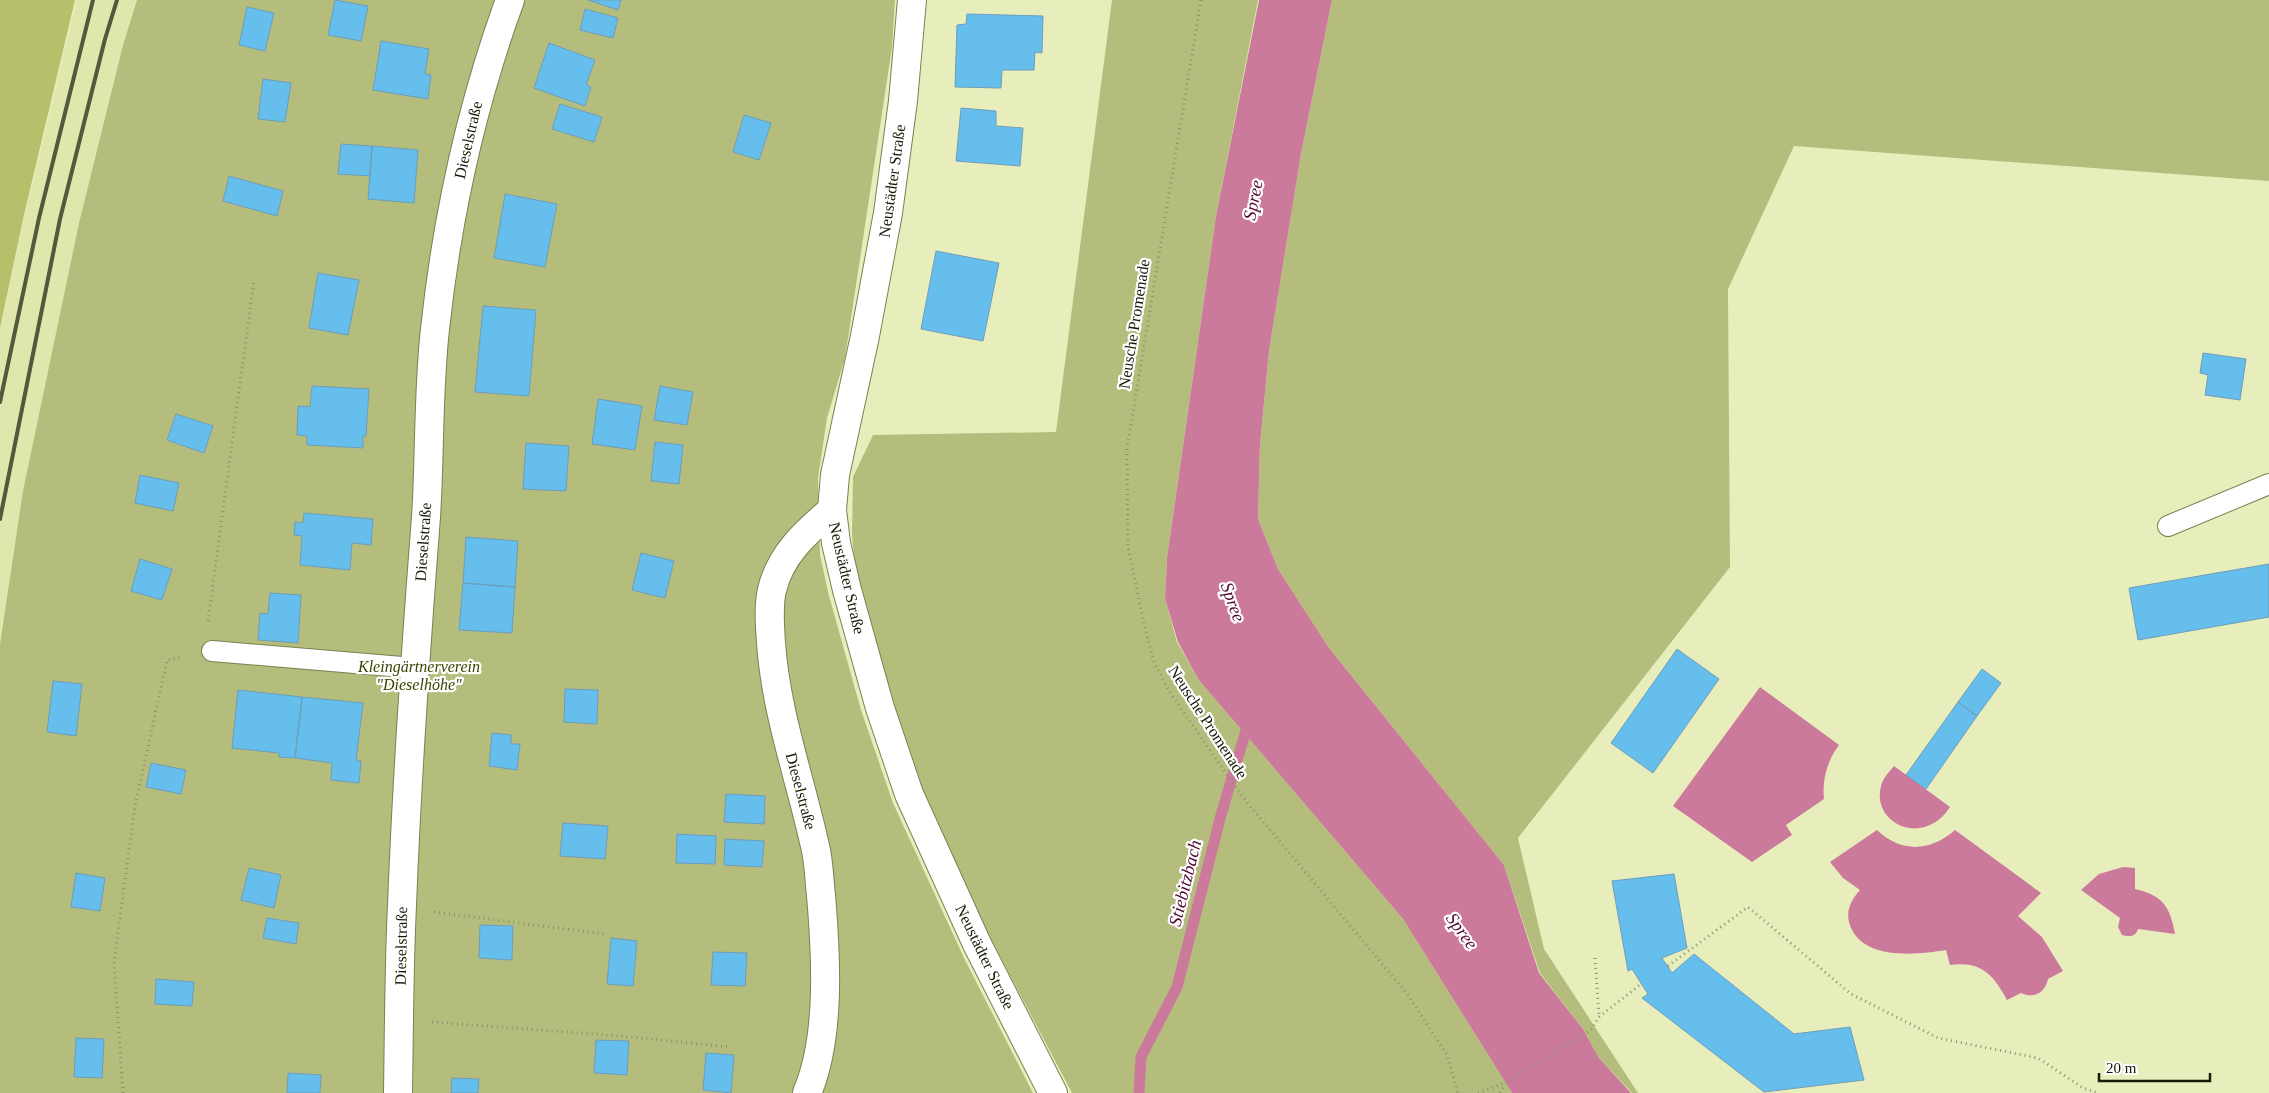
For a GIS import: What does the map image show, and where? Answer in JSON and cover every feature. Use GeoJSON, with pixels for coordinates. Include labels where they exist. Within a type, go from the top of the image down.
{"type":"FeatureCollection","features":[{"type":"Feature","properties":{"kind":"street","name":"Dieselstraße"},"geometry":{"type":"LineString","coordinates":[[398,1093],[402,908],[414,668],[426,514],[435,330],[454,207],[473,114],[491,52],[510,0]]}},
{"type":"Feature","properties":{"kind":"street","name":"Neustädter Straße"},"geometry":{"type":"LineString","coordinates":[[912,0],[903,101],[888,214],[865,336],[835,476],[832,510],[836,543],[880,708],[908,794],[977,944],[1053,1093]]}},
{"type":"Feature","properties":{"kind":"street","name":"Dieselstraße"},"geometry":{"type":"LineString","coordinates":[[807,1093],[820,1048],[825,942],[816,848],[782,721],[772,664],[770,622],[772,590],[782,564],[801,537],[832,510]]}},
{"type":"Feature","properties":{"kind":"lane"},"geometry":{"type":"LineString","coordinates":[[2168,526],[2269,484]]}},
{"type":"Feature","properties":{"kind":"lane"},"geometry":{"type":"LineString","coordinates":[[208,652],[414,668]]}},
{"type":"Feature","properties":{"kind":"path","name":"Neusche Promenade"},"geometry":{"type":"LineString","coordinates":[[1201,0],[1127,450],[1128,547],[1144,624],[1154,662],[1169,691],[1240,795],[1408,995],[1447,1056],[1458,1093]]}},
{"type":"Feature","properties":{"kind":"path"},"geometry":{"type":"LineString","coordinates":[[123,1093],[114,962],[135,806],[167,660],[208,652],[254,280]]}},
{"type":"Feature","properties":{"kind":"path"},"geometry":{"type":"LineString","coordinates":[[1668,966],[1748,907],[1851,994],[1938,1038],[2038,1058],[2083,1088],[2098,1093]]}},
{"type":"Feature","properties":{"kind":"path"},"geometry":{"type":"LineString","coordinates":[[402,908],[605,934]]}},
{"type":"Feature","properties":{"kind":"path"},"geometry":{"type":"LineString","coordinates":[[1595,958],[1599,1017]]}},
{"type":"Feature","properties":{"kind":"path"},"geometry":{"type":"LineString","coordinates":[[1478,1093],[1505,1083],[1591,1030],[1599,1017],[1641,984]]}},
{"type":"Feature","properties":{"kind":"path"},"geometry":{"type":"LineString","coordinates":[[399,1020],[622,1036],[730,1047]]}},
{"type":"Feature","properties":{"kind":"path"},"geometry":{"type":"LineString","coordinates":[[1500,1093],[1505,1083]]}},
{"type":"Feature","properties":{"kind":"shaded area"},"geometry":{"type":"Polygon","coordinates":[[[0,0],[75,0],[24,215],[0,328],[0,0]]]}},
{"type":"Feature","properties":{"kind":"shaded area"},"geometry":{"type":"Polygon","coordinates":[[[77,0],[137,0],[123,44],[79,223],[23,491],[0,640],[0,331],[25,215],[77,0]]]}},
{"type":"Feature","properties":{"kind":"green space","name":"Kleingärtnerverein \"Dieselhöhe\""},"geometry":{"type":"Polygon","coordinates":[[[137,0],[895,0],[892,47],[845,358],[827,418],[818,478],[820,555],[829,596],[861,710],[893,803],[964,958],[1033,1093],[0,1093],[0,644],[23,491],[79,223],[123,45],[137,0]]]}},
{"type":"Feature","properties":{"kind":"green space"},"geometry":{"type":"Polygon","coordinates":[[[1112,0],[1258,0],[1216,216],[1167,558],[1165,599],[1177,642],[1198,679],[1403,919],[1512,1093],[1072,1093],[983,924],[920,786],[889,701],[856,584],[852,534],[853,477],[873,435],[1056,432],[1112,0]]]}},
{"type":"Feature","properties":{"kind":"green space"},"geometry":{"type":"Polygon","coordinates":[[[1332,0],[2269,0],[2269,181],[1794,146],[1728,289],[1730,567],[1518,838],[1544,949],[1638,1093],[1632,1093],[1599,1058],[1583,1029],[1540,973],[1504,865],[1329,648],[1278,569],[1258,519],[1260,444],[1269,351],[1301,154],[1332,0]]]}},
{"type":"Feature","properties":{"kind":"water","name":"Spree"},"geometry":{"type":"Polygon","coordinates":[[[1259,0],[1332,0],[1301,154],[1269,351],[1260,444],[1258,519],[1278,569],[1329,648],[1504,865],[1539,973],[1583,1029],[1599,1058],[1631,1093],[1512,1093],[1403,919],[1198,679],[1178,642],[1165,599],[1167,558],[1216,216],[1259,0]]]}},
{"type":"Feature","properties":{"kind":"water"},"geometry":{"type":"Polygon","coordinates":[[[1760,687],[1839,745],[1826,771],[1824,799],[1786,825],[1792,835],[1752,862],[1673,806],[1760,687]]]}},
{"type":"Feature","properties":{"kind":"water"},"geometry":{"type":"Polygon","coordinates":[[[1894,766],[1950,807],[1939,819],[1927,826],[1914,828],[1902,826],[1892,820],[1884,811],[1880,799],[1881,786],[1894,766]]]}},
{"type":"Feature","properties":{"kind":"water"},"geometry":{"type":"Polygon","coordinates":[[[1877,830],[1886,838],[1896,843],[1916,847],[1936,843],[1955,830],[2041,893],[2018,916],[2042,937],[2063,971],[2048,979],[2047,984],[2038,994],[2026,995],[2021,993],[2007,1000],[1997,983],[1985,971],[1970,965],[1950,965],[1946,950],[1905,954],[1876,949],[1864,944],[1855,935],[1848,917],[1850,905],[1860,890],[1843,878],[1830,862],[1877,830]]]}},
{"type":"Feature","properties":{"kind":"water"},"geometry":{"type":"Polygon","coordinates":[[[2123,867],[2135,868],[2135,889],[2158,898],[2163,903],[2170,916],[2175,934],[2138,929],[2136,934],[2132,936],[2122,935],[2118,927],[2120,918],[2081,890],[2099,874],[2123,867]]]}},
{"type":"Feature","properties":{"kind":"building"},"geometry":{"type":"Polygon","coordinates":[[[335,0],[368,6],[361,41],[328,35],[335,0]]]}},
{"type":"Feature","properties":{"kind":"building"},"geometry":{"type":"Polygon","coordinates":[[[588,0],[621,0],[618,10],[588,0]]]}},
{"type":"Feature","properties":{"kind":"building"},"geometry":{"type":"Polygon","coordinates":[[[247,7],[274,13],[265,51],[239,45],[247,7]]]}},
{"type":"Feature","properties":{"kind":"building"},"geometry":{"type":"Polygon","coordinates":[[[585,9],[618,18],[613,38],[580,30],[585,9]]]}},
{"type":"Feature","properties":{"kind":"building"},"geometry":{"type":"Polygon","coordinates":[[[967,14],[1043,16],[1042,53],[1035,52],[1034,70],[1002,70],[1001,88],[955,87],[957,25],[966,24],[967,14]]]}},
{"type":"Feature","properties":{"kind":"building"},"geometry":{"type":"Polygon","coordinates":[[[381,41],[429,49],[425,74],[431,75],[428,99],[373,90],[381,41]]]}},
{"type":"Feature","properties":{"kind":"building"},"geometry":{"type":"Polygon","coordinates":[[[549,43],[595,60],[586,85],[591,87],[585,106],[534,88],[549,43]]]}},
{"type":"Feature","properties":{"kind":"building"},"geometry":{"type":"Polygon","coordinates":[[[263,79],[291,83],[285,122],[258,119],[263,79]]]}},
{"type":"Feature","properties":{"kind":"building"},"geometry":{"type":"Polygon","coordinates":[[[560,104],[602,117],[594,142],[552,129],[560,104]]]}},
{"type":"Feature","properties":{"kind":"building"},"geometry":{"type":"Polygon","coordinates":[[[961,108],[996,111],[996,126],[1023,128],[1020,166],[956,161],[961,108]]]}},
{"type":"Feature","properties":{"kind":"building"},"geometry":{"type":"Polygon","coordinates":[[[744,115],[771,123],[759,160],[733,152],[744,115]]]}},
{"type":"Feature","properties":{"kind":"building"},"geometry":{"type":"Polygon","coordinates":[[[341,144],[372,146],[370,176],[338,174],[341,144]]]}},
{"type":"Feature","properties":{"kind":"building"},"geometry":{"type":"Polygon","coordinates":[[[372,146],[418,150],[414,203],[368,199],[372,146]]]}},
{"type":"Feature","properties":{"kind":"building"},"geometry":{"type":"Polygon","coordinates":[[[229,176],[283,191],[277,216],[223,201],[229,176]]]}},
{"type":"Feature","properties":{"kind":"building"},"geometry":{"type":"Polygon","coordinates":[[[505,194],[557,204],[545,267],[494,258],[505,194]]]}},
{"type":"Feature","properties":{"kind":"building"},"geometry":{"type":"Polygon","coordinates":[[[936,251],[999,263],[983,341],[921,329],[936,251]]]}},
{"type":"Feature","properties":{"kind":"building"},"geometry":{"type":"Polygon","coordinates":[[[318,273],[359,280],[348,335],[309,328],[318,273]]]}},
{"type":"Feature","properties":{"kind":"building"},"geometry":{"type":"Polygon","coordinates":[[[483,306],[536,310],[529,396],[475,392],[483,306]]]}},
{"type":"Feature","properties":{"kind":"building"},"geometry":{"type":"Polygon","coordinates":[[[2203,353],[2246,359],[2240,400],[2205,395],[2208,375],[2200,373],[2203,353]]]}},
{"type":"Feature","properties":{"kind":"building"},"geometry":{"type":"Polygon","coordinates":[[[312,386],[369,389],[366,436],[363,436],[363,448],[307,445],[307,436],[297,435],[298,406],[310,407],[312,386]]]}},
{"type":"Feature","properties":{"kind":"building"},"geometry":{"type":"Polygon","coordinates":[[[660,386],[693,392],[687,425],[654,420],[660,386]]]}},
{"type":"Feature","properties":{"kind":"building"},"geometry":{"type":"Polygon","coordinates":[[[598,399],[642,406],[635,450],[592,444],[598,399]]]}},
{"type":"Feature","properties":{"kind":"building"},"geometry":{"type":"Polygon","coordinates":[[[176,414],[213,426],[204,453],[167,440],[176,414]]]}},
{"type":"Feature","properties":{"kind":"building"},"geometry":{"type":"Polygon","coordinates":[[[655,442],[683,445],[679,484],[651,481],[655,442]]]}},
{"type":"Feature","properties":{"kind":"building"},"geometry":{"type":"Polygon","coordinates":[[[526,443],[569,446],[566,491],[523,489],[526,443]]]}},
{"type":"Feature","properties":{"kind":"building"},"geometry":{"type":"Polygon","coordinates":[[[140,475],[179,483],[173,511],[135,503],[140,475]]]}},
{"type":"Feature","properties":{"kind":"building"},"geometry":{"type":"Polygon","coordinates":[[[304,513],[373,519],[371,545],[352,543],[350,570],[300,565],[302,536],[294,535],[295,522],[303,523],[304,513]]]}},
{"type":"Feature","properties":{"kind":"building"},"geometry":{"type":"Polygon","coordinates":[[[466,537],[518,541],[515,587],[463,583],[466,537]]]}},
{"type":"Feature","properties":{"kind":"building"},"geometry":{"type":"Polygon","coordinates":[[[641,553],[674,561],[665,598],[632,590],[641,553]]]}},
{"type":"Feature","properties":{"kind":"building"},"geometry":{"type":"Polygon","coordinates":[[[140,559],[172,569],[162,600],[131,591],[140,559]]]}},
{"type":"Feature","properties":{"kind":"building"},"geometry":{"type":"Polygon","coordinates":[[[2269,564],[2269,617],[2138,640],[2129,588],[2269,564]]]}},
{"type":"Feature","properties":{"kind":"building"},"geometry":{"type":"Polygon","coordinates":[[[463,583],[515,587],[512,633],[459,630],[463,583]]]}},
{"type":"Feature","properties":{"kind":"building"},"geometry":{"type":"Polygon","coordinates":[[[270,593],[301,595],[298,643],[258,640],[260,613],[268,614],[270,593]]]}},
{"type":"Feature","properties":{"kind":"building"},"geometry":{"type":"Polygon","coordinates":[[[1677,649],[1719,679],[1653,773],[1611,743],[1677,649]]]}},
{"type":"Feature","properties":{"kind":"building"},"geometry":{"type":"Polygon","coordinates":[[[1982,669],[2001,683],[1977,716],[1958,702],[1982,669]]]}},
{"type":"Feature","properties":{"kind":"building"},"geometry":{"type":"Polygon","coordinates":[[[53,681],[82,684],[76,736],[47,732],[53,681]]]}},
{"type":"Feature","properties":{"kind":"building"},"geometry":{"type":"Polygon","coordinates":[[[565,689],[598,690],[597,724],[564,722],[565,689]]]}},
{"type":"Feature","properties":{"kind":"building"},"geometry":{"type":"Polygon","coordinates":[[[238,690],[302,697],[295,758],[279,757],[279,753],[232,748],[238,690]]]}},
{"type":"Feature","properties":{"kind":"building"},"geometry":{"type":"Polygon","coordinates":[[[302,697],[363,703],[356,761],[361,761],[359,783],[331,780],[332,763],[295,758],[302,697]]]}},
{"type":"Feature","properties":{"kind":"building"},"geometry":{"type":"Polygon","coordinates":[[[1958,702],[1977,716],[1926,789],[1906,775],[1958,702]]]}},
{"type":"Feature","properties":{"kind":"building"},"geometry":{"type":"Polygon","coordinates":[[[492,733],[511,735],[511,744],[520,744],[517,770],[489,766],[492,733]]]}},
{"type":"Feature","properties":{"kind":"building"},"geometry":{"type":"Polygon","coordinates":[[[151,763],[186,770],[181,794],[146,787],[151,763]]]}},
{"type":"Feature","properties":{"kind":"building"},"geometry":{"type":"Polygon","coordinates":[[[726,794],[765,796],[764,824],[724,822],[726,794]]]}},
{"type":"Feature","properties":{"kind":"building"},"geometry":{"type":"Polygon","coordinates":[[[563,823],[608,826],[605,859],[560,856],[563,823]]]}},
{"type":"Feature","properties":{"kind":"building"},"geometry":{"type":"Polygon","coordinates":[[[677,834],[716,836],[715,864],[676,863],[677,834]]]}},
{"type":"Feature","properties":{"kind":"building"},"geometry":{"type":"Polygon","coordinates":[[[725,839],[764,841],[762,867],[724,865],[725,839]]]}},
{"type":"Feature","properties":{"kind":"building"},"geometry":{"type":"Polygon","coordinates":[[[249,868],[281,875],[274,908],[241,900],[249,868]]]}},
{"type":"Feature","properties":{"kind":"building"},"geometry":{"type":"Polygon","coordinates":[[[76,873],[105,878],[100,911],[71,907],[76,873]]]}},
{"type":"Feature","properties":{"kind":"building"},"geometry":{"type":"Polygon","coordinates":[[[1674,874],[1687,948],[1662,958],[1672,973],[1694,954],[1794,1034],[1850,1027],[1864,1080],[1764,1092],[1642,998],[1648,994],[1632,969],[1628,971],[1612,881],[1674,874]]]}},
{"type":"Feature","properties":{"kind":"building"},"geometry":{"type":"Polygon","coordinates":[[[267,918],[299,923],[296,944],[263,938],[267,918]]]}},
{"type":"Feature","properties":{"kind":"building"},"geometry":{"type":"Polygon","coordinates":[[[480,925],[513,926],[512,960],[479,958],[480,925]]]}},
{"type":"Feature","properties":{"kind":"building"},"geometry":{"type":"Polygon","coordinates":[[[611,938],[637,941],[633,986],[607,984],[611,938]]]}},
{"type":"Feature","properties":{"kind":"building"},"geometry":{"type":"Polygon","coordinates":[[[713,952],[747,953],[745,986],[711,985],[713,952]]]}},
{"type":"Feature","properties":{"kind":"building"},"geometry":{"type":"Polygon","coordinates":[[[156,979],[194,982],[192,1006],[155,1004],[156,979]]]}},
{"type":"Feature","properties":{"kind":"building"},"geometry":{"type":"Polygon","coordinates":[[[76,1038],[104,1039],[102,1078],[74,1077],[76,1038]]]}},
{"type":"Feature","properties":{"kind":"building"},"geometry":{"type":"Polygon","coordinates":[[[596,1040],[629,1041],[627,1075],[594,1073],[596,1040]]]}},
{"type":"Feature","properties":{"kind":"building"},"geometry":{"type":"Polygon","coordinates":[[[706,1053],[734,1055],[731,1093],[703,1090],[706,1053]]]}},
{"type":"Feature","properties":{"kind":"building"},"geometry":{"type":"Polygon","coordinates":[[[288,1073],[321,1075],[320,1093],[287,1093],[288,1073]]]}},
{"type":"Feature","properties":{"kind":"building"},"geometry":{"type":"Polygon","coordinates":[[[452,1078],[479,1079],[478,1093],[451,1093],[452,1078]]]}},
{"type":"Feature","properties":{"kind":"waterway","name":"Stiebitzbach"},"geometry":{"type":"LineString","coordinates":[[1139,1093],[1141,1057],[1177,987],[1221,815],[1249,720]]}},
{"type":"Feature","properties":{"kind":"railway"},"geometry":{"type":"LineString","coordinates":[[0,402],[39,218],[93,0]]}},
{"type":"Feature","properties":{"kind":"railway"},"geometry":{"type":"LineString","coordinates":[[0,519],[60,219],[105,39],[117,0]]}}]}
